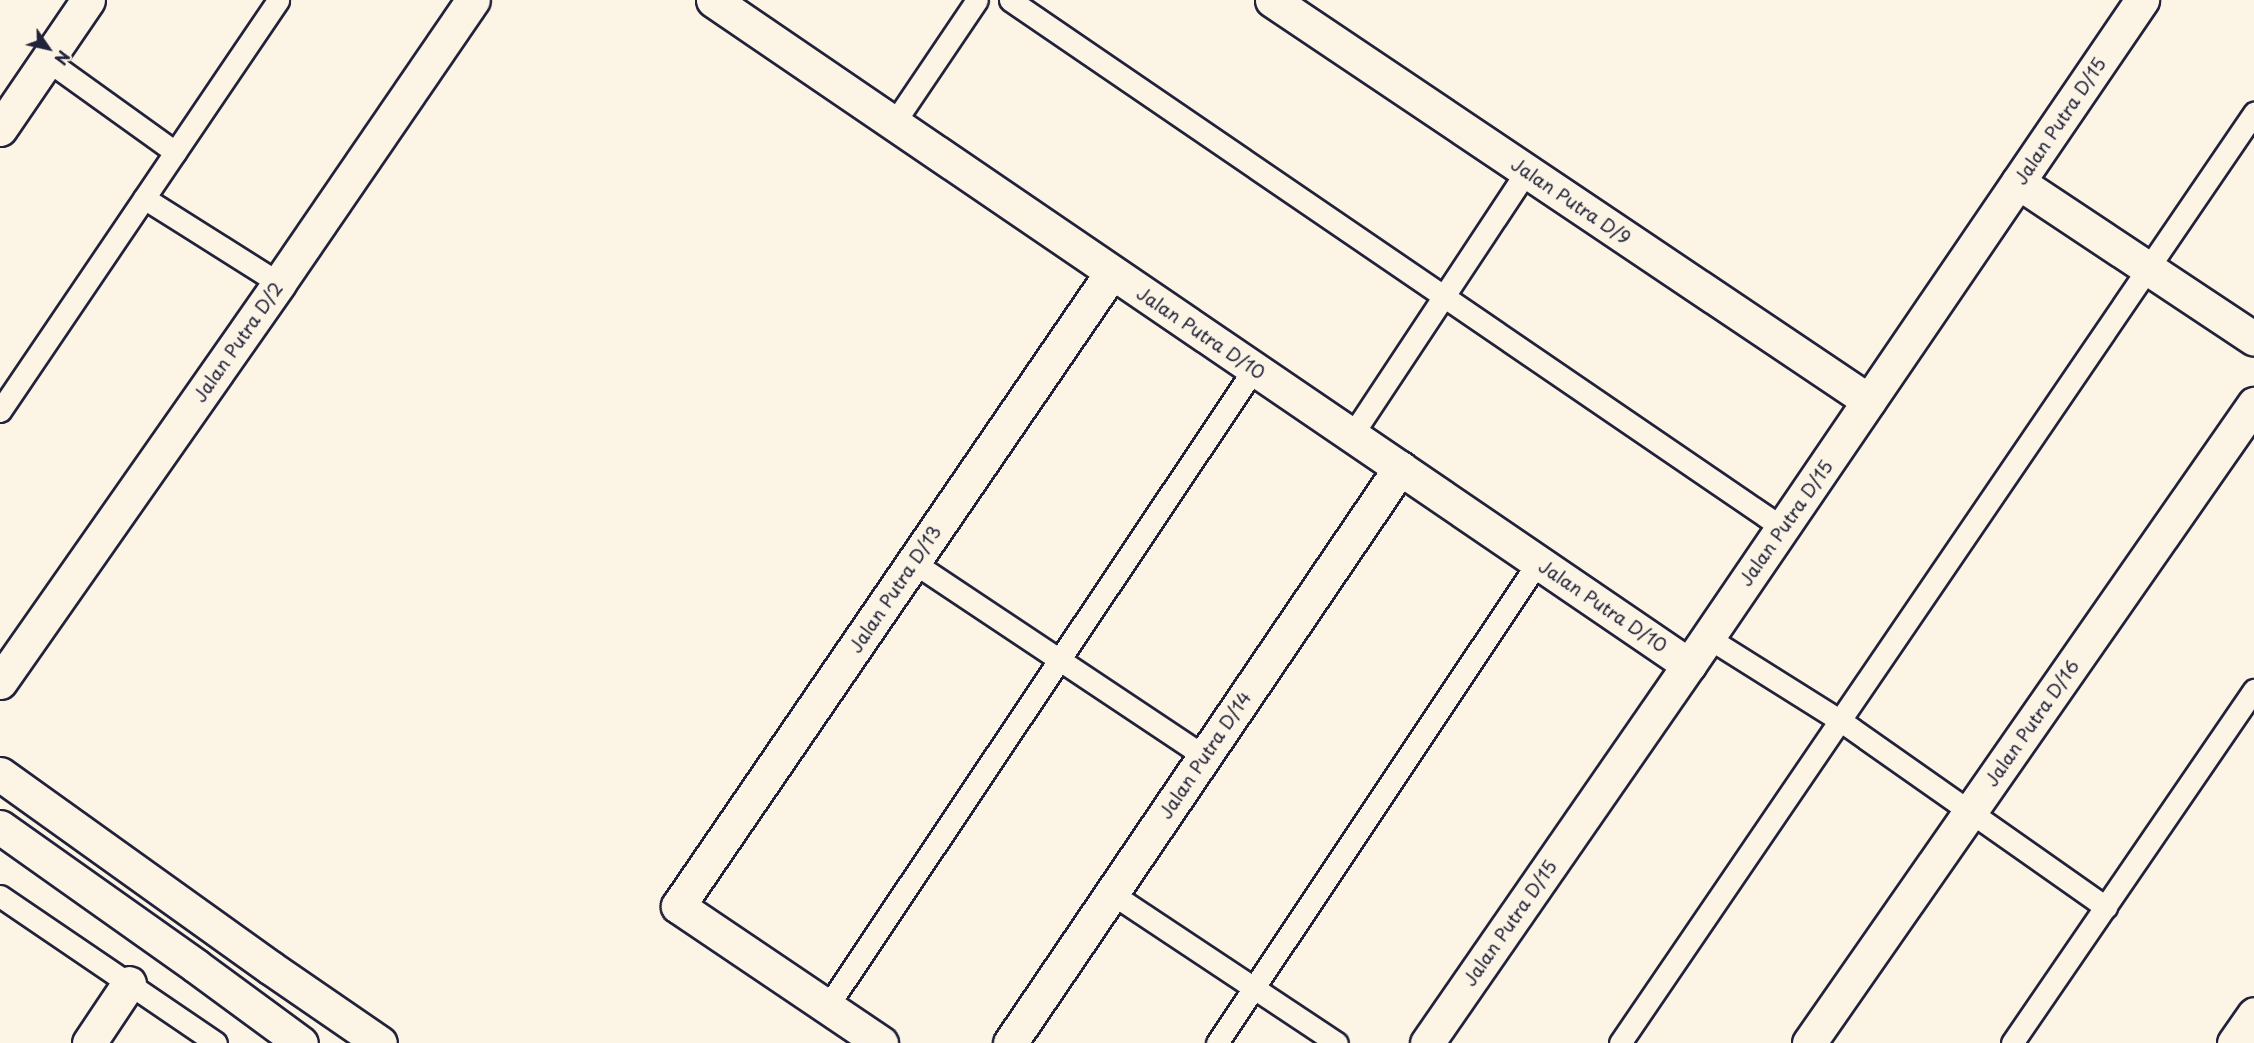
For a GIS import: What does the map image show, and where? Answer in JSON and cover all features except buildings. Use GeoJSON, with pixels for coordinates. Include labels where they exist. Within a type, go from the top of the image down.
{"type":"FeatureCollection","features":[{"type":"Feature","properties":{"kind":"street"},"geometry":{"type":"LineString","coordinates":[[0,129],[88,0]]}},
{"type":"Feature","properties":{"kind":"street","name":"Jalan Putra D/2"},"geometry":{"type":"LineString","coordinates":[[0,682],[279,283],[473,0]]}},
{"type":"Feature","properties":{"kind":"street","name":"Jalan Putra D/10"},"geometry":{"type":"LineString","coordinates":[[713,0],[1689,665]]}},
{"type":"Feature","properties":{"kind":"street","name":"Jalan Putra D/9"},"geometry":{"type":"LineString","coordinates":[[1272,0],[1869,401]]}},
{"type":"Feature","properties":{"kind":"street","name":"Jalan Putra D/15"},"geometry":{"type":"LineString","coordinates":[[1435,1040],[2142,0]]}},
{"type":"Feature","properties":{"kind":"street"},"geometry":{"type":"LineString","coordinates":[[2018,182],[2254,339]]}},
{"type":"Feature","properties":{"kind":"street","name":"Jalan Putra D/13"},"geometry":{"type":"LineString","coordinates":[[827,1007],[678,906],[1112,272]]}},
{"type":"Feature","properties":{"kind":"street","name":"Jalan Putra D/16"},"geometry":{"type":"LineString","coordinates":[[1809,1043],[2254,404]]}},
{"type":"Feature","properties":{"kind":"street","name":"Jalan Putra D/14"},"geometry":{"type":"LineString","coordinates":[[1010,1043],[1400,468]]}},
{"type":"Feature","properties":{"kind":"street"},"geometry":{"type":"LineString","coordinates":[[0,774],[346,1034],[380,1043]]}},
{"type":"Feature","properties":{"kind":"street"},"geometry":{"type":"LineString","coordinates":[[0,827],[301,1043]]}},
{"type":"Feature","properties":{"kind":"street"},"geometry":{"type":"LineString","coordinates":[[89,1043],[129,983]]}},
{"type":"Feature","properties":{"kind":"street"},"geometry":{"type":"LineString","coordinates":[[827,1007],[881,1043]]}},
{"type":"Feature","properties":{"kind":"street"},"geometry":{"type":"LineString","coordinates":[[2234,1043],[2254,1014]]}},
{"type":"Feature","properties":{"kind":"lane"},"geometry":{"type":"LineString","coordinates":[[0,411],[278,0]]}},
{"type":"Feature","properties":{"kind":"lane"},"geometry":{"type":"LineString","coordinates":[[894,123],[977,0]]}},
{"type":"Feature","properties":{"kind":"lane"},"geometry":{"type":"LineString","coordinates":[[1010,0],[1783,528]]}},
{"type":"Feature","properties":{"kind":"lane"},"geometry":{"type":"LineString","coordinates":[[46,60],[175,152]]}},
{"type":"Feature","properties":{"kind":"lane"},"geometry":{"type":"LineString","coordinates":[[1620,1043],[2254,113]]}},
{"type":"Feature","properties":{"kind":"lane"},"geometry":{"type":"LineString","coordinates":[[1352,435],[1527,171]]}},
{"type":"Feature","properties":{"kind":"lane"},"geometry":{"type":"LineString","coordinates":[[144,198],[279,283]]}},
{"type":"Feature","properties":{"kind":"lane"},"geometry":{"type":"LineString","coordinates":[[827,1007],[1254,369]]}},
{"type":"Feature","properties":{"kind":"lane"},"geometry":{"type":"LineString","coordinates":[[913,562],[1204,756]]}},
{"type":"Feature","properties":{"kind":"lane"},"geometry":{"type":"LineString","coordinates":[[1217,1043],[1538,562]]}},
{"type":"Feature","properties":{"kind":"lane"},"geometry":{"type":"LineString","coordinates":[[1707,637],[1841,721],[2106,907]]}},
{"type":"Feature","properties":{"kind":"lane"},"geometry":{"type":"LineString","coordinates":[[2012,1043],[2254,690]]}},
{"type":"Feature","properties":{"kind":"lane"},"geometry":{"type":"LineString","coordinates":[[1111,893],[1337,1043]]}},
{"type":"Feature","properties":{"kind":"lane"},"geometry":{"type":"LineString","coordinates":[[0,896],[216,1043]]}}]}
